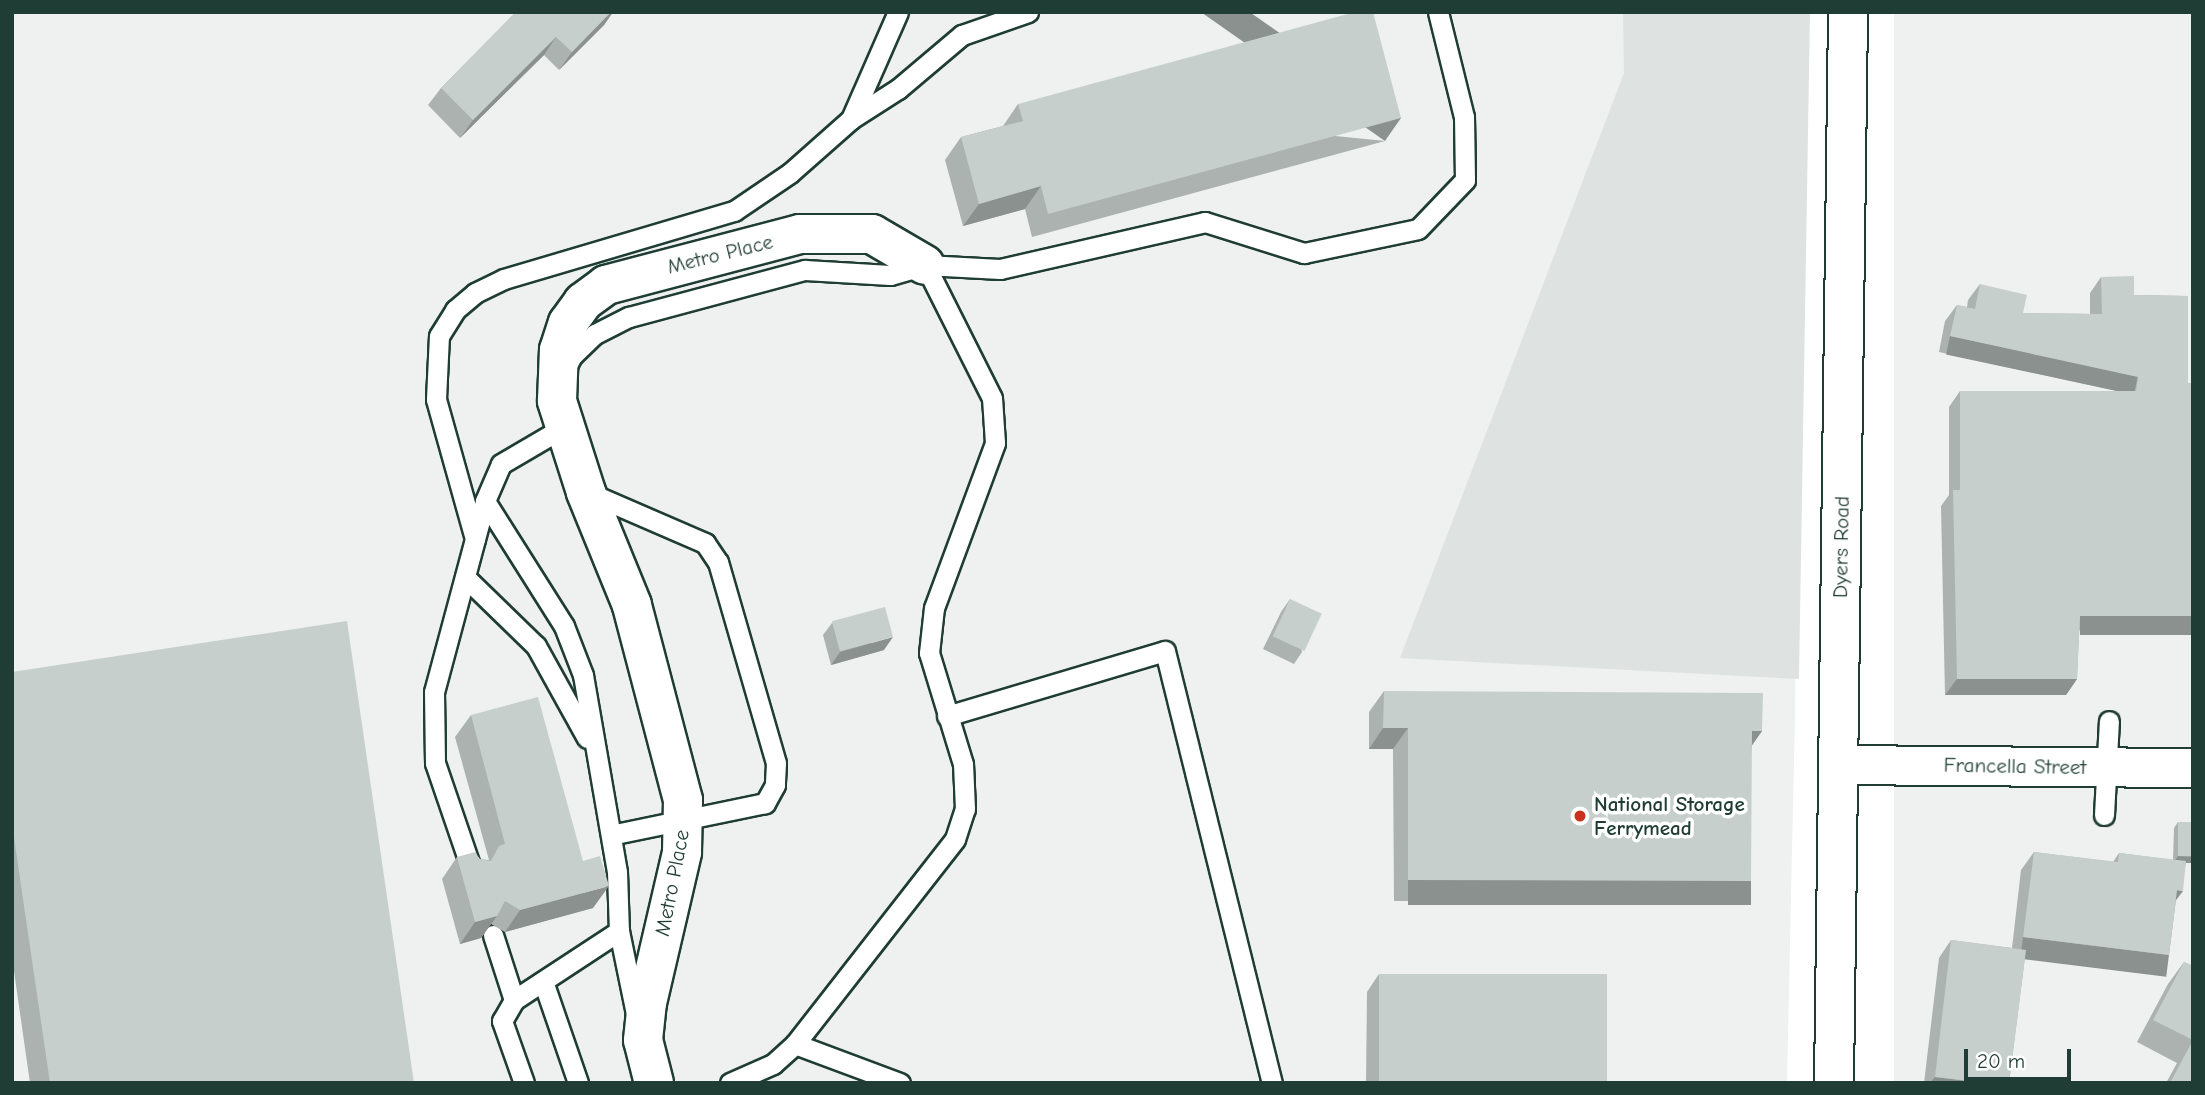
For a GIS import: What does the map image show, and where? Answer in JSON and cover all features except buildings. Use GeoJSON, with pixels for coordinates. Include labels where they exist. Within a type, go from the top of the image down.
{"type":"FeatureCollection","features":[{"type":"Feature","properties":{"kind":"main road","name":"Dyers Road"},"geometry":{"type":"LineString","coordinates":[[1834,1083],[1848,12]]}},
{"type":"Feature","properties":{"kind":"main road","name":"Metro Place"},"geometry":{"type":"LineString","coordinates":[[654,1083],[643,1040],[685,821],[676,763],[632,604],[586,492],[560,414],[559,350],[568,323],[583,302],[606,285],[729,250],[838,231],[872,234],[925,265]]}},
{"type":"Feature","properties":{"kind":"main road","name":"Francella Street"},"geometry":{"type":"LineString","coordinates":[[1838,765],[2193,768]]}},
{"type":"Feature","properties":{"kind":"lane"},"geometry":{"type":"LineString","coordinates":[[851,119],[898,12]]}},
{"type":"Feature","properties":{"kind":"lane"},"geometry":{"type":"LineString","coordinates":[[475,539],[436,399],[439,336],[455,310],[475,293],[504,279],[734,211],[790,173],[851,119],[898,89],[962,35],[1027,12]]}},
{"type":"Feature","properties":{"kind":"lane","name":"Metro Place"},"geometry":{"type":"LineString","coordinates":[[925,265],[1000,269],[1205,222],[1304,253],[1418,229],[1465,180],[1464,117],[1437,12]]}},
{"type":"Feature","properties":{"kind":"lane"},"geometry":{"type":"LineString","coordinates":[[730,1083],[773,1064],[795,1044],[955,839],[965,808],[963,764],[929,653],[934,608],[995,443],[992,398],[925,265]]}},
{"type":"Feature","properties":{"kind":"lane"},"geometry":{"type":"LineString","coordinates":[[472,871],[435,763],[434,692],[485,501],[501,464],[560,414]]}},
{"type":"Feature","properties":{"kind":"lane"},"geometry":{"type":"LineString","coordinates":[[586,492],[688,532],[705,543],[718,562],[776,763],[775,785],[765,803],[611,835]]}},
{"type":"Feature","properties":{"kind":"lane"},"geometry":{"type":"LineString","coordinates":[[485,501],[576,652],[611,835],[619,931],[643,1040]]}},
{"type":"Feature","properties":{"kind":"lane"},"geometry":{"type":"LineString","coordinates":[[466,577],[536,646],[593,752]]}},
{"type":"Feature","properties":{"kind":"lane"},"geometry":{"type":"LineString","coordinates":[[947,716],[1165,651],[1272,1083]]}},
{"type":"Feature","properties":{"kind":"lane"},"geometry":{"type":"LineString","coordinates":[[2104,815],[2109,721]]}},
{"type":"Feature","properties":{"kind":"lane"},"geometry":{"type":"LineString","coordinates":[[524,1083],[502,1021],[514,1000],[544,984],[619,931]]}},
{"type":"Feature","properties":{"kind":"lane"},"geometry":{"type":"LineString","coordinates":[[493,935],[514,1000]]}},
{"type":"Feature","properties":{"kind":"lane"},"geometry":{"type":"LineString","coordinates":[[544,984],[578,1083]]}},
{"type":"Feature","properties":{"kind":"lane"},"geometry":{"type":"LineString","coordinates":[[795,1044],[900,1083]]}},
{"type":"Feature","properties":{"kind":"shaded area"},"geometry":{"type":"Polygon","coordinates":[[[12,12],[1798,12],[1795,713],[1787,1083],[12,1083],[12,12]]]}},
{"type":"Feature","properties":{"kind":"shaded area"},"geometry":{"type":"Polygon","coordinates":[[[1623,12],[1810,12],[1799,679],[1400,658],[1624,73],[1623,12]]]}},
{"type":"Feature","properties":{"kind":"shaded area"},"geometry":{"type":"Polygon","coordinates":[[[1894,12],[2193,12],[2193,1083],[1894,1083],[1894,12]]]}},
{"type":"Feature","properties":{"kind":"place","name":"National Storage Ferrymead"},"geometry":{"type":"Point","coordinates":[1580,816]}}]}
